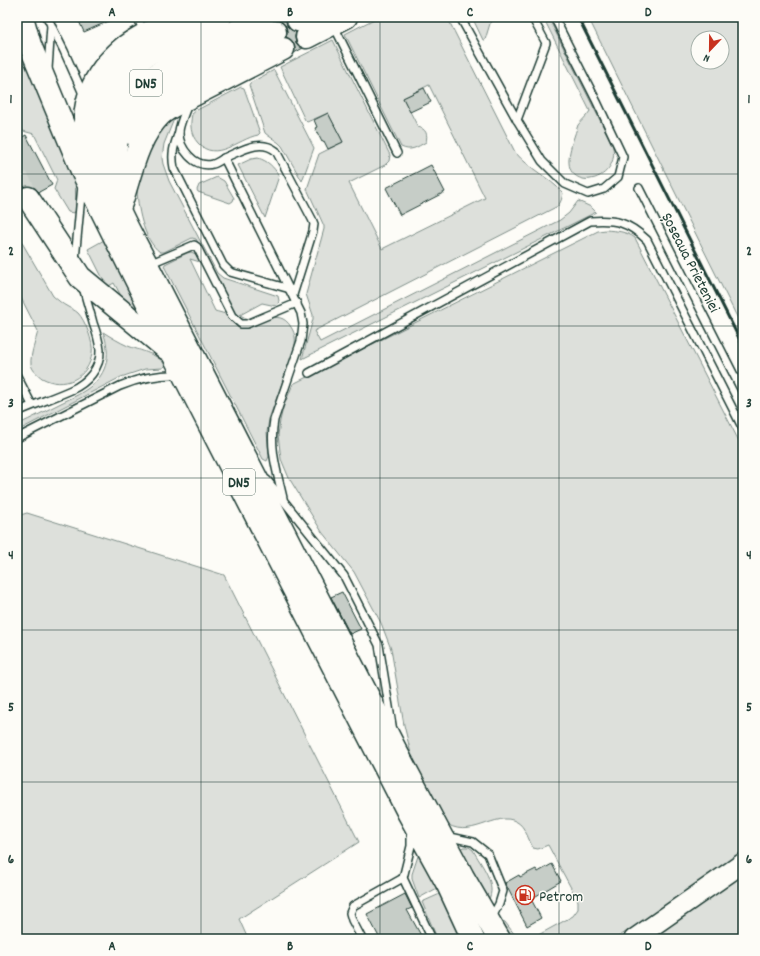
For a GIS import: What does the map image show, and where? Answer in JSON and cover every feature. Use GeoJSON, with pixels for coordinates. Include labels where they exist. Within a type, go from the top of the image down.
{"type":"FeatureCollection","features":[{"type":"Feature","properties":{"kind":"highway","name":"DN5"},"geometry":{"type":"LineString","coordinates":[[22,17],[30,45],[46,87],[83,173],[172,354],[409,814],[448,885],[473,939]]}},
{"type":"Feature","properties":{"kind":"highway","name":"DN5"},"geometry":{"type":"LineString","coordinates":[[119,209],[98,181],[89,155],[85,129],[87,104],[92,88],[99,75],[124,47],[141,23],[180,17]]}},
{"type":"Feature","properties":{"kind":"highway","name":"DN5"},"geometry":{"type":"LineString","coordinates":[[220,17],[145,56],[131,67],[123,76],[111,94],[104,112],[101,128],[100,146],[107,179],[119,209],[239,446],[397,753],[494,931]]}},
{"type":"Feature","properties":{"kind":"highway"},"geometry":{"type":"LineString","coordinates":[[303,25],[340,20]]}},
{"type":"Feature","properties":{"kind":"highway","name":"DN5"},"geometry":{"type":"LineString","coordinates":[[119,209],[115,172],[117,136],[127,107],[144,84],[168,65],[274,33]]}},
{"type":"Feature","properties":{"kind":"highway","name":"DN5"},"geometry":{"type":"LineString","coordinates":[[119,209],[141,142],[160,115],[191,96],[274,33]]}},
{"type":"Feature","properties":{"kind":"highway","name":"DN5"},"geometry":{"type":"LineString","coordinates":[[28,198],[77,273],[172,354]]}},
{"type":"Feature","properties":{"kind":"main road"},"geometry":{"type":"LineString","coordinates":[[635,938],[743,863]]}},
{"type":"Feature","properties":{"kind":"lane"},"geometry":{"type":"LineString","coordinates":[[47,17],[51,21],[87,104]]}},
{"type":"Feature","properties":{"kind":"lane"},"geometry":{"type":"LineString","coordinates":[[460,17],[517,120],[542,161],[566,184],[588,194],[604,189],[618,177],[623,157],[554,17]]}},
{"type":"Feature","properties":{"kind":"lane"},"geometry":{"type":"LineString","coordinates":[[517,120],[546,43],[532,17]]}},
{"type":"Feature","properties":{"kind":"lane"},"geometry":{"type":"LineString","coordinates":[[340,20],[397,153]]}},
{"type":"Feature","properties":{"kind":"lane"},"geometry":{"type":"LineString","coordinates":[[46,87],[51,21]]}},
{"type":"Feature","properties":{"kind":"lane"},"geometry":{"type":"LineString","coordinates":[[191,96],[173,150],[172,157],[174,168],[223,265],[230,272],[291,292]]}},
{"type":"Feature","properties":{"kind":"lane"},"geometry":{"type":"LineString","coordinates":[[179,131],[184,149],[193,159],[206,164],[213,164],[253,146],[267,145],[276,150],[314,224],[313,231],[291,292]]}},
{"type":"Feature","properties":{"kind":"lane"},"geometry":{"type":"LineString","coordinates":[[224,158],[297,303],[304,324],[301,342],[274,420],[272,432],[273,456],[283,498]]}},
{"type":"Feature","properties":{"kind":"lane"},"geometry":{"type":"LineString","coordinates":[[17,412],[65,393],[82,384],[89,378],[98,363],[100,356],[99,342],[77,273],[83,173]]}},
{"type":"Feature","properties":{"kind":"lane","name":"Șoseaua Prieteniei"},"geometry":{"type":"LineString","coordinates":[[639,188],[743,392]]}},
{"type":"Feature","properties":{"kind":"lane"},"geometry":{"type":"LineString","coordinates":[[309,373],[590,221],[606,219],[631,227],[647,240],[743,429]]}},
{"type":"Feature","properties":{"kind":"lane"},"geometry":{"type":"LineString","coordinates":[[147,265],[194,245],[197,248],[232,316],[241,324],[247,324],[297,303]]}},
{"type":"Feature","properties":{"kind":"lane"},"geometry":{"type":"LineString","coordinates":[[17,438],[104,393],[132,381],[157,375],[184,376]]}},
{"type":"Feature","properties":{"kind":"lane"},"geometry":{"type":"LineString","coordinates":[[17,376],[32,405]]}},
{"type":"Feature","properties":{"kind":"lane"},"geometry":{"type":"LineString","coordinates":[[239,446],[283,498],[344,576],[379,645],[397,753]]}},
{"type":"Feature","properties":{"kind":"lane"},"geometry":{"type":"LineString","coordinates":[[409,814],[411,846],[402,878],[432,939]]}},
{"type":"Feature","properties":{"kind":"lane"},"geometry":{"type":"LineString","coordinates":[[441,835],[473,842],[488,854],[503,891],[494,931]]}},
{"type":"Feature","properties":{"kind":"lane"},"geometry":{"type":"LineString","coordinates":[[362,939],[350,913],[353,906],[402,878]]}},
{"type":"Feature","properties":{"kind":"shaded area"},"geometry":{"type":"Polygon","coordinates":[[[378,17],[447,17],[515,152],[526,163],[552,182],[563,193],[558,206],[314,331],[320,342],[560,220],[569,213],[578,201],[591,207],[596,212],[302,359],[313,319],[306,294],[324,229],[307,189],[319,154],[343,142],[328,113],[307,122],[305,120],[280,67],[333,40],[390,155],[389,161],[385,165],[349,183],[382,249],[485,198],[429,85],[403,98],[418,127],[426,132],[426,142],[411,149],[401,147],[345,34],[378,17]]]}},
{"type":"Feature","properties":{"kind":"shaded area"},"geometry":{"type":"Polygon","coordinates":[[[472,17],[492,17],[485,40],[483,40],[472,17]]]}},
{"type":"Feature","properties":{"kind":"shaded area"},"geometry":{"type":"Polygon","coordinates":[[[543,17],[548,17],[612,144],[614,155],[611,164],[605,173],[595,178],[583,179],[572,173],[570,168],[570,151],[577,127],[590,111],[543,17]]]}},
{"type":"Feature","properties":{"kind":"shaded area"},"geometry":{"type":"Polygon","coordinates":[[[588,17],[743,17],[743,329],[588,17]]]}},
{"type":"Feature","properties":{"kind":"shaded area"},"geometry":{"type":"Polygon","coordinates":[[[17,34],[75,173],[76,210],[74,213],[68,212],[54,189],[57,180],[34,134],[23,131],[17,118],[17,34]]]}},
{"type":"Feature","properties":{"kind":"shaded area"},"geometry":{"type":"Polygon","coordinates":[[[274,70],[314,148],[302,181],[282,146],[265,133],[249,85],[250,83],[274,70]]]}},
{"type":"Feature","properties":{"kind":"shaded area"},"geometry":{"type":"Polygon","coordinates":[[[241,87],[244,88],[260,133],[227,148],[212,151],[205,149],[195,140],[192,133],[192,114],[241,87]]]}},
{"type":"Feature","properties":{"kind":"shaded area"},"geometry":{"type":"Polygon","coordinates":[[[178,109],[164,144],[162,158],[163,164],[169,181],[217,273],[223,278],[278,296],[279,301],[276,306],[262,303],[240,315],[250,320],[246,321],[237,317],[196,239],[192,238],[164,252],[160,252],[154,247],[145,231],[138,203],[137,187],[152,137],[162,124],[178,109]]]}},
{"type":"Feature","properties":{"kind":"shaded area"},"geometry":{"type":"Polygon","coordinates":[[[258,158],[270,165],[279,176],[265,218],[238,165],[251,159],[258,158]]]}},
{"type":"Feature","properties":{"kind":"shaded area"},"geometry":{"type":"Polygon","coordinates":[[[217,177],[224,181],[234,198],[230,203],[198,192],[197,190],[199,185],[217,177]]]}},
{"type":"Feature","properties":{"kind":"shaded area"},"geometry":{"type":"Polygon","coordinates":[[[606,230],[625,233],[635,238],[743,449],[743,854],[685,894],[615,939],[531,939],[573,916],[578,909],[578,901],[548,845],[538,849],[533,848],[525,830],[517,822],[509,819],[500,819],[472,828],[463,829],[453,827],[443,821],[414,766],[404,725],[391,649],[381,623],[354,572],[322,532],[289,478],[281,459],[278,435],[283,408],[293,384],[598,231],[606,230]]]}},
{"type":"Feature","properties":{"kind":"shaded area"},"geometry":{"type":"Polygon","coordinates":[[[17,234],[53,296],[81,316],[88,332],[92,344],[90,362],[81,375],[67,382],[59,383],[42,378],[35,372],[31,364],[31,356],[38,331],[17,290],[17,234]]]}},
{"type":"Feature","properties":{"kind":"shaded area"},"geometry":{"type":"Polygon","coordinates":[[[106,239],[144,313],[140,314],[114,298],[120,294],[114,283],[107,287],[88,249],[106,239]]]}},
{"type":"Feature","properties":{"kind":"shaded area"},"geometry":{"type":"Polygon","coordinates":[[[191,252],[196,254],[200,262],[190,259],[215,311],[227,315],[237,327],[240,328],[249,327],[268,319],[280,318],[286,321],[295,335],[294,350],[269,419],[267,432],[269,456],[267,461],[263,459],[164,266],[165,264],[191,252]]]}},
{"type":"Feature","properties":{"kind":"shaded area"},"geometry":{"type":"Polygon","coordinates":[[[103,332],[128,346],[155,356],[163,362],[165,366],[163,368],[145,369],[121,377],[17,431],[17,425],[79,394],[98,379],[106,365],[107,358],[106,341],[103,332]]]}},
{"type":"Feature","properties":{"kind":"shaded area"},"geometry":{"type":"Polygon","coordinates":[[[27,513],[224,575],[359,842],[239,919],[248,939],[17,939],[17,516],[27,513]]]}},
{"type":"Feature","properties":{"kind":"shaded area"},"geometry":{"type":"Polygon","coordinates":[[[463,847],[469,847],[473,850],[484,868],[490,881],[491,888],[491,895],[488,901],[460,849],[463,847]]]}},
{"type":"Feature","properties":{"kind":"shaded area"},"geometry":{"type":"Polygon","coordinates":[[[419,853],[439,887],[419,898],[412,879],[412,874],[419,853]]]}},
{"type":"Feature","properties":{"kind":"shaded area"},"geometry":{"type":"Polygon","coordinates":[[[743,873],[743,939],[648,939],[743,873]]]}},
{"type":"Feature","properties":{"kind":"shaded area"},"geometry":{"type":"Polygon","coordinates":[[[442,893],[462,939],[448,939],[445,934],[437,938],[422,902],[442,893]]]}},
{"type":"Feature","properties":{"kind":"shaded area"},"geometry":{"type":"Polygon","coordinates":[[[502,921],[505,922],[518,939],[510,939],[501,925],[502,921]]]}},
{"type":"Feature","properties":{"kind":"building"},"geometry":{"type":"Polygon","coordinates":[[[77,17],[118,17],[84,32],[77,17]]]}},
{"type":"Feature","properties":{"kind":"building"},"geometry":{"type":"Polygon","coordinates":[[[275,17],[286,17],[287,26],[296,32],[296,43],[303,48],[294,53],[294,43],[286,37],[286,26],[281,21],[275,20],[275,17]]]}},
{"type":"Feature","properties":{"kind":"building"},"geometry":{"type":"Polygon","coordinates":[[[424,88],[431,102],[410,112],[403,98],[424,88]]]}},
{"type":"Feature","properties":{"kind":"building"},"geometry":{"type":"Polygon","coordinates":[[[328,113],[343,142],[328,149],[324,141],[322,142],[315,128],[317,127],[314,120],[328,113]]]}},
{"type":"Feature","properties":{"kind":"building"},"geometry":{"type":"Polygon","coordinates":[[[26,135],[52,185],[39,192],[34,187],[28,186],[21,187],[17,192],[17,140],[26,135]]]}},
{"type":"Feature","properties":{"kind":"building"},"geometry":{"type":"Polygon","coordinates":[[[431,165],[445,192],[400,215],[386,188],[431,165]]]}},
{"type":"Feature","properties":{"kind":"building"},"geometry":{"type":"Polygon","coordinates":[[[342,592],[361,629],[350,634],[331,597],[342,592]]]}},
{"type":"Feature","properties":{"kind":"building","name":"Petrom"},"geometry":{"type":"Polygon","coordinates":[[[552,864],[561,881],[531,899],[541,918],[527,926],[505,883],[519,875],[520,877],[536,869],[538,872],[552,864]]]}},
{"type":"Feature","properties":{"kind":"building"},"geometry":{"type":"Polygon","coordinates":[[[405,894],[412,908],[407,910],[423,939],[380,939],[367,914],[405,894]]]}},
{"type":"Feature","properties":{"kind":"tunnel"},"geometry":{"type":"LineString","coordinates":[[17,177],[28,198]]}},
{"type":"Feature","properties":{"kind":"railway"},"geometry":{"type":"LineString","coordinates":[[578,17],[743,346]]}},
{"type":"Feature","properties":{"kind":"place","name":"Petrom"},"geometry":{"type":"Point","coordinates":[525,895]}}]}
